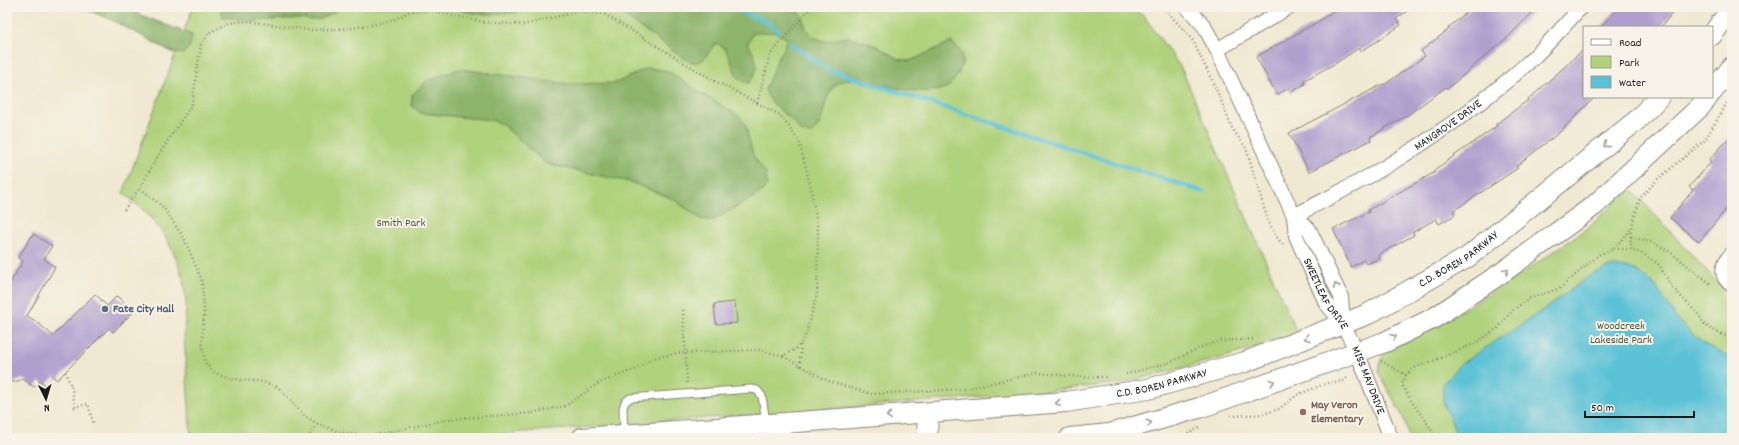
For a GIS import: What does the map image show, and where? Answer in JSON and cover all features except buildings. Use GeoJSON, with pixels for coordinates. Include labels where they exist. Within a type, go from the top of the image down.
{"type":"FeatureCollection","features":[{"type":"Feature","properties":{"kind":"street","name":"SWEETLEAF DRIVE"},"geometry":{"type":"LineString","coordinates":[[1187,7],[1204,26],[1218,50],[1294,216],[1309,229],[1341,297],[1343,324]]}},
{"type":"Feature","properties":{"kind":"street"},"geometry":{"type":"LineString","coordinates":[[1218,50],[1289,7]]}},
{"type":"Feature","properties":{"kind":"street","name":"MANGROVE DRIVE"},"geometry":{"type":"LineString","coordinates":[[1294,216],[1352,186],[1390,164],[1433,136],[1513,76],[1538,54],[1581,7]]}},
{"type":"Feature","properties":{"kind":"street"},"geometry":{"type":"LineString","coordinates":[[1713,35],[1732,8]]}},
{"type":"Feature","properties":{"kind":"street"},"geometry":{"type":"LineString","coordinates":[[1720,97],[1732,66]]}},
{"type":"Feature","properties":{"kind":"street","name":"C.D. BOREN PARKWAY"},"geometry":{"type":"LineString","coordinates":[[582,438],[1066,402],[1148,389],[1245,362],[1368,314],[1468,257],[1637,120],[1658,98]]}},
{"type":"Feature","properties":{"kind":"street"},"geometry":{"type":"LineString","coordinates":[[1070,438],[1109,434],[1199,408],[1385,342],[1434,318],[1504,272],[1595,205],[1700,107],[1707,98]]}},
{"type":"Feature","properties":{"kind":"street"},"geometry":{"type":"LineString","coordinates":[[1728,280],[1724,262],[1732,253]]}},
{"type":"Feature","properties":{"kind":"street","name":"MISS MAY DRIVE"},"geometry":{"type":"LineString","coordinates":[[1343,324],[1357,352],[1391,438]]}},
{"type":"Feature","properties":{"kind":"street"},"geometry":{"type":"LineString","coordinates":[[927,438],[928,413]]}},
{"type":"Feature","properties":{"kind":"lane"},"geometry":{"type":"LineString","coordinates":[[624,435],[623,408],[624,402],[630,398],[751,388],[758,390],[762,396],[766,424]]}},
{"type":"Feature","properties":{"kind":"path"},"geometry":{"type":"LineString","coordinates":[[757,103],[770,55],[811,7]]}},
{"type":"Feature","properties":{"kind":"path"},"geometry":{"type":"LineString","coordinates":[[1163,7],[1192,39],[1218,92],[1232,128],[1246,148],[1268,221],[1275,235],[1288,251]]}},
{"type":"Feature","properties":{"kind":"path"},"geometry":{"type":"LineString","coordinates":[[124,210],[140,188],[156,159],[192,104],[201,45],[210,32],[229,22],[247,21],[309,30],[353,28],[376,24],[393,20],[410,11],[432,11],[483,22],[524,25],[580,11],[604,14],[713,80],[780,115],[799,141],[811,188],[818,230],[817,295],[805,336],[797,348],[783,356]]}},
{"type":"Feature","properties":{"kind":"path"},"geometry":{"type":"LineString","coordinates":[[1630,250],[1631,229],[1640,198],[1658,179],[1705,140],[1720,112],[1720,97]]}},
{"type":"Feature","properties":{"kind":"path"},"geometry":{"type":"LineString","coordinates":[[140,188],[163,207],[184,238],[202,281],[204,310],[202,342],[205,362],[213,372],[234,380],[263,382],[278,388],[305,416],[318,424],[342,433],[369,436],[406,430],[449,419],[531,413],[565,406],[599,383],[636,369],[653,358],[685,353],[759,350],[783,356],[828,381],[872,394],[964,389],[1038,372],[1085,377],[1113,377]]}},
{"type":"Feature","properties":{"kind":"path"},"geometry":{"type":"LineString","coordinates":[[1614,250],[1631,229]]}},
{"type":"Feature","properties":{"kind":"path"},"geometry":{"type":"LineString","coordinates":[[1631,237],[1652,242],[1670,252],[1715,287],[1728,280]]}},
{"type":"Feature","properties":{"kind":"path"},"geometry":{"type":"LineString","coordinates":[[1435,438],[1423,417],[1405,393],[1402,384],[1406,375],[1416,367],[1476,344],[1498,328],[1512,311],[1528,299],[1560,288],[1600,254],[1614,250],[1630,250],[1645,255],[1659,264],[1672,287],[1698,314],[1705,325],[1716,332],[1732,338]]}},
{"type":"Feature","properties":{"kind":"path"},"geometry":{"type":"LineString","coordinates":[[683,310],[688,394]]}},
{"type":"Feature","properties":{"kind":"path"},"geometry":{"type":"LineString","coordinates":[[1120,375],[1171,362],[1204,346],[1221,341],[1262,338]]}},
{"type":"Feature","properties":{"kind":"path"},"geometry":{"type":"LineString","coordinates":[[800,366],[801,342]]}},
{"type":"Feature","properties":{"kind":"path"},"geometry":{"type":"LineString","coordinates":[[1381,362],[1406,375]]}},
{"type":"Feature","properties":{"kind":"path"},"geometry":{"type":"LineString","coordinates":[[65,372],[72,388],[75,407],[88,404],[94,425]]}},
{"type":"Feature","properties":{"kind":"path"},"geometry":{"type":"LineString","coordinates":[[1226,416],[1263,414],[1279,409],[1297,395],[1327,382],[1343,381],[1348,377]]}},
{"type":"Feature","properties":{"kind":"path"},"geometry":{"type":"LineString","coordinates":[[307,438],[318,424]]}},
{"type":"Feature","properties":{"kind":"path"},"geometry":{"type":"LineString","coordinates":[[1177,438],[1184,437],[1203,425]]}},
{"type":"Feature","properties":{"kind":"green space"},"geometry":{"type":"Polygon","coordinates":[[[79,7],[130,7],[141,15],[192,35],[190,46],[183,54],[172,52],[108,18],[79,7]]]}},
{"type":"Feature","properties":{"kind":"green space","name":"Smith Park"},"geometry":{"type":"Polygon","coordinates":[[[193,7],[1128,7],[1144,16],[1181,68],[1297,333],[1232,355],[1123,383],[1008,395],[447,438],[191,438],[184,335],[186,302],[180,269],[167,240],[158,227],[136,203],[123,193],[193,7]]]}},
{"type":"Feature","properties":{"kind":"green space"},"geometry":{"type":"Polygon","coordinates":[[[220,7],[343,7],[321,19],[311,20],[300,18],[256,21],[223,17],[220,7]]]}},
{"type":"Feature","properties":{"kind":"green space"},"geometry":{"type":"Polygon","coordinates":[[[453,7],[555,7],[504,13],[478,14],[453,7]]]}},
{"type":"Feature","properties":{"kind":"green space"},"geometry":{"type":"Polygon","coordinates":[[[611,7],[794,8],[802,17],[806,28],[813,37],[825,41],[848,37],[877,46],[898,59],[910,61],[951,42],[962,54],[963,60],[953,81],[945,88],[937,90],[907,90],[856,79],[842,81],[832,89],[829,94],[819,125],[811,134],[800,131],[792,120],[773,103],[765,90],[778,58],[784,49],[786,38],[775,32],[753,33],[748,43],[756,60],[757,68],[748,84],[738,78],[725,48],[716,43],[702,61],[691,63],[611,7]]]}},
{"type":"Feature","properties":{"kind":"green space"},"geometry":{"type":"Polygon","coordinates":[[[647,68],[669,71],[697,91],[738,115],[745,123],[753,155],[766,174],[767,186],[759,194],[712,221],[701,219],[673,199],[630,182],[546,164],[502,124],[491,120],[421,113],[412,106],[412,95],[428,80],[460,69],[569,84],[616,83],[647,68]]]}},
{"type":"Feature","properties":{"kind":"green space","name":"Woodcreek Lakeside Park"},"geometry":{"type":"Polygon","coordinates":[[[1630,188],[1716,281],[1732,292],[1732,438],[1409,438],[1404,419],[1379,373],[1379,368],[1384,353],[1435,327],[1520,275],[1590,226],[1630,188]]]}},
{"type":"Feature","properties":{"kind":"water","name":"Woodcreek Lakeside Park"},"geometry":{"type":"Polygon","coordinates":[[[1614,266],[1636,270],[1655,285],[1678,321],[1704,344],[1732,358],[1732,438],[1458,438],[1443,402],[1443,384],[1458,366],[1546,308],[1592,274],[1614,266]]]}},
{"type":"Feature","properties":{"kind":"waterway"},"geometry":{"type":"LineString","coordinates":[[729,7],[767,22],[778,31]]}},
{"type":"Feature","properties":{"kind":"waterway"},"geometry":{"type":"LineString","coordinates":[[791,44],[827,69],[1204,192]]}},
{"type":"Feature","properties":{"kind":"place","name":"Fate City Hall"},"geometry":{"type":"Point","coordinates":[105,309]}},
{"type":"Feature","properties":{"kind":"place","name":"May Veron Elementary"},"geometry":{"type":"Point","coordinates":[1303,412]}}]}
